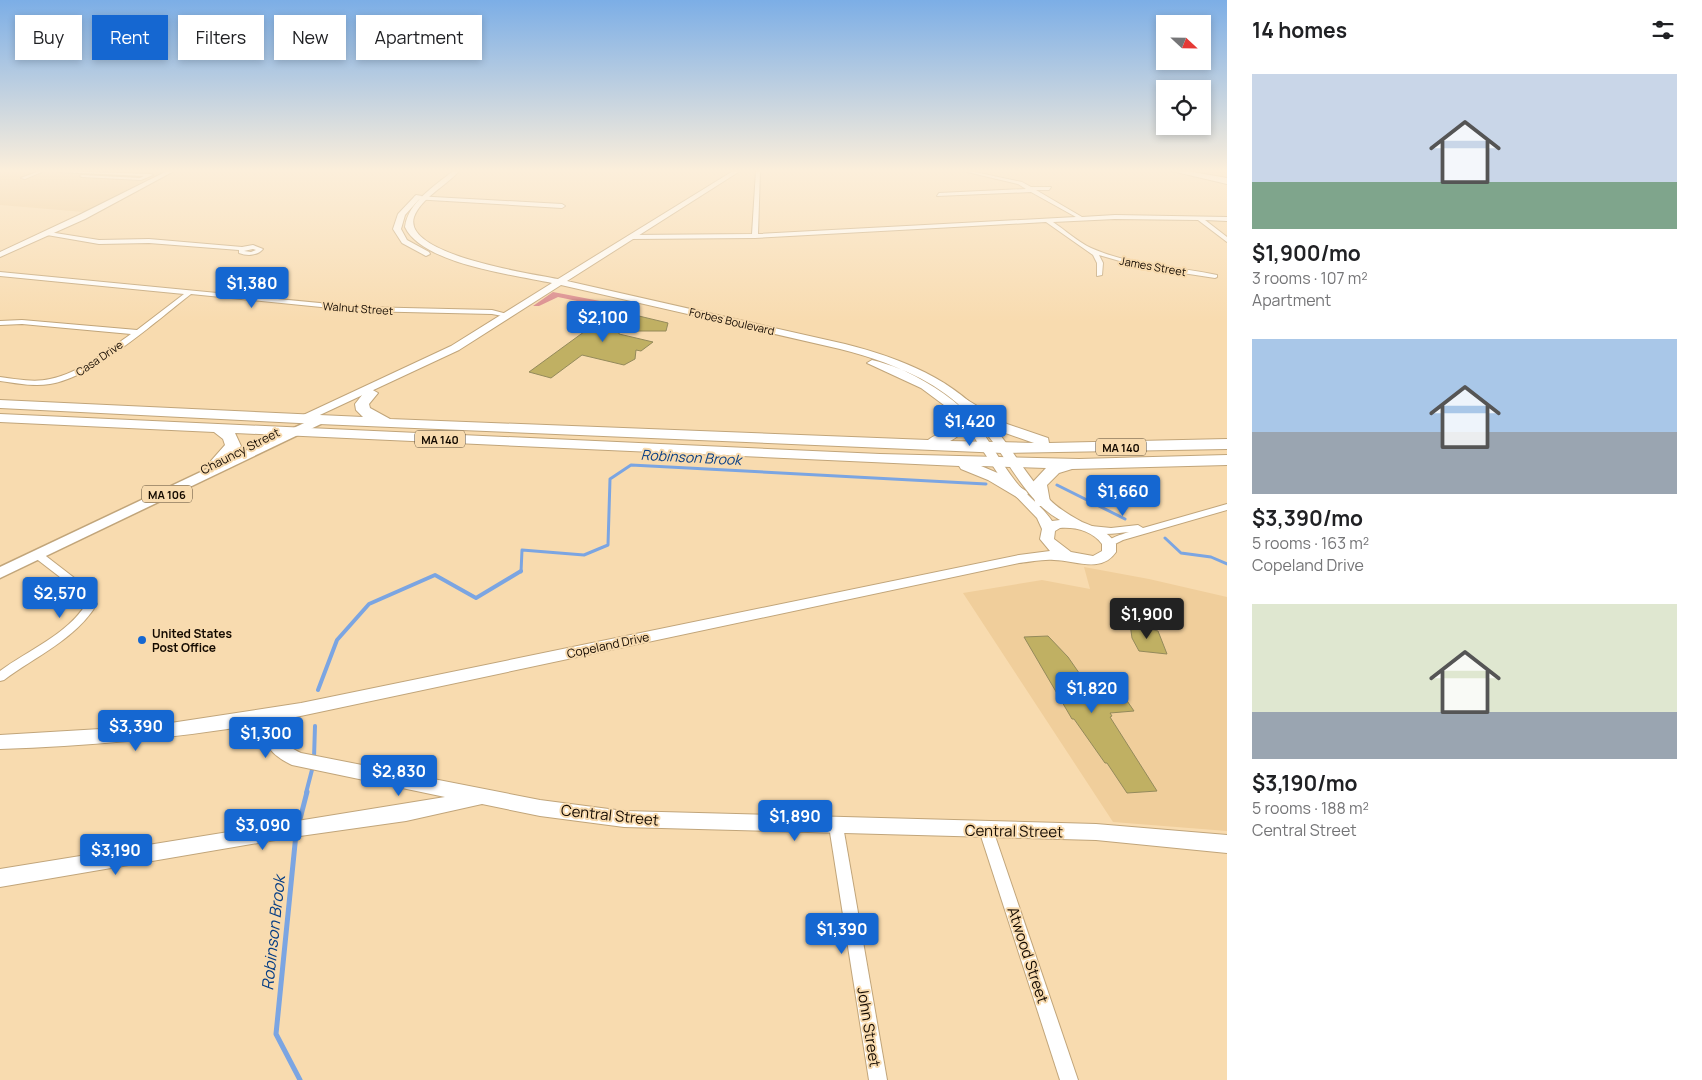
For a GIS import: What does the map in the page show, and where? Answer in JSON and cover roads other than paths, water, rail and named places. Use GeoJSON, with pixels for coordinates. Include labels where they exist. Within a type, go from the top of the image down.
{"type":"FeatureCollection","features":[{"type":"Feature","properties":{"kind":"highway"},"geometry":{"type":"LineString","coordinates":[[371,393],[362,404],[365,413],[398,423]]}},
{"type":"Feature","properties":{"kind":"highway","name":"MA 140"},"geometry":{"type":"LineString","coordinates":[[0,404],[299,426],[937,461],[1005,457],[1076,447],[1227,444]]}},
{"type":"Feature","properties":{"kind":"highway"},"geometry":{"type":"LineString","coordinates":[[911,444],[932,443],[954,434],[962,426],[963,408],[1020,435],[1076,447]]}},
{"type":"Feature","properties":{"kind":"highway","name":"MA 140"},"geometry":{"type":"LineString","coordinates":[[0,418],[280,431],[319,420],[988,447],[1005,457],[1079,464],[1227,460]]}},
{"type":"Feature","properties":{"kind":"highway"},"geometry":{"type":"LineString","coordinates":[[217,428],[230,437],[233,446],[218,462]]}},
{"type":"Feature","properties":{"kind":"highway"},"geometry":{"type":"LineString","coordinates":[[937,461],[978,470],[1020,494]]}},
{"type":"Feature","properties":{"kind":"highway"},"geometry":{"type":"LineString","coordinates":[[1042,502],[1039,484],[1046,474],[1059,468],[1079,464]]}},
{"type":"Feature","properties":{"kind":"main road","name":"Chauncy Street"},"geometry":{"type":"LineString","coordinates":[[0,573],[299,426]]}},
{"type":"Feature","properties":{"kind":"main road","name":"Chauncy Street"},"geometry":{"type":"LineString","coordinates":[[38,555],[280,431]]}},
{"type":"Feature","properties":{"kind":"street"},"geometry":{"type":"LineString","coordinates":[[0,255],[74,221]]}},
{"type":"Feature","properties":{"kind":"street","name":"Forbes Boulevard"},"geometry":{"type":"LineString","coordinates":[[397,221],[398,231],[410,246],[446,262],[860,350],[913,370],[938,383],[963,408],[988,426],[1005,457],[1020,494],[1041,515],[1048,534],[1058,550],[1070,556]]}},
{"type":"Feature","properties":{"kind":"street","name":"Forbes Boulevard"},"geometry":{"type":"LineString","coordinates":[[410,221],[412,234],[425,245],[461,260],[555,284]]}},
{"type":"Feature","properties":{"kind":"street","name":"Chauncy Street"},"geometry":{"type":"LineString","coordinates":[[319,420],[455,348],[655,221]]}},
{"type":"Feature","properties":{"kind":"street"},"geometry":{"type":"LineString","coordinates":[[755,236],[756,221]]}},
{"type":"Feature","properties":{"kind":"street"},"geometry":{"type":"LineString","coordinates":[[630,237],[755,236],[1021,221]]}},
{"type":"Feature","properties":{"kind":"street","name":"James Street"},"geometry":{"type":"LineString","coordinates":[[1048,221],[1092,250],[1115,259],[1141,265],[1215,276]]}},
{"type":"Feature","properties":{"kind":"street"},"geometry":{"type":"LineString","coordinates":[[1203,221],[1227,240]]}},
{"type":"Feature","properties":{"kind":"street"},"geometry":{"type":"LineString","coordinates":[[49,234],[99,242],[149,241],[242,249]]}},
{"type":"Feature","properties":{"kind":"street"},"geometry":{"type":"LineString","coordinates":[[1092,250],[1098,259],[1100,276]]}},
{"type":"Feature","properties":{"kind":"street","name":"Walnut Street"},"geometry":{"type":"LineString","coordinates":[[0,274],[361,309],[492,312],[508,316]]}},
{"type":"Feature","properties":{"kind":"street","name":"Casa Drive"},"geometry":{"type":"LineString","coordinates":[[0,379],[41,383],[64,378],[88,367],[190,292]]}},
{"type":"Feature","properties":{"kind":"street","name":"Casa Drive"},"geometry":{"type":"LineString","coordinates":[[0,324],[22,322],[136,332]]}},
{"type":"Feature","properties":{"kind":"street","name":"Chauncy Street"},"geometry":{"type":"LineString","coordinates":[[299,426],[370,386],[417,368]]}},
{"type":"Feature","properties":{"kind":"street","name":"Forbes Boulevard"},"geometry":{"type":"LineString","coordinates":[[963,408],[988,447]]}},
{"type":"Feature","properties":{"kind":"street","name":"Forbes Boulevard"},"geometry":{"type":"LineString","coordinates":[[1005,457],[1042,502],[1077,524],[1091,529]]}},
{"type":"Feature","properties":{"kind":"street"},"geometry":{"type":"LineString","coordinates":[[1091,529],[1103,536],[1109,544],[1120,538],[1154,527],[1227,507]]}},
{"type":"Feature","properties":{"kind":"street"},"geometry":{"type":"LineString","coordinates":[[1019,559],[1041,545],[1048,534],[1063,524],[1077,524]]}},
{"type":"Feature","properties":{"kind":"street"},"geometry":{"type":"LineString","coordinates":[[1091,529],[1111,531],[1154,527]]}},
{"type":"Feature","properties":{"kind":"street","name":"Copeland Drive"},"geometry":{"type":"LineString","coordinates":[[0,742],[109,738],[213,726],[1019,559],[1050,555],[1091,560],[1103,558],[1110,552],[1109,544]]}},
{"type":"Feature","properties":{"kind":"street"},"geometry":{"type":"LineString","coordinates":[[0,677],[74,626],[89,611],[92,604],[73,582],[38,555]]}},
{"type":"Feature","properties":{"kind":"street"},"geometry":{"type":"LineString","coordinates":[[268,716],[273,743],[280,751],[290,756],[315,764],[484,797]]}},
{"type":"Feature","properties":{"kind":"street","name":"Central Street"},"geometry":{"type":"LineString","coordinates":[[0,878],[299,828],[406,813],[484,797],[540,808],[624,819],[1096,832],[1227,844]]}},
{"type":"Feature","properties":{"kind":"street","name":"John Street"},"geometry":{"type":"LineString","coordinates":[[836,826],[878,1080]]}},
{"type":"Feature","properties":{"kind":"street","name":"Atwood Street"},"geometry":{"type":"LineString","coordinates":[[986,830],[1069,1080]]}},
{"type":"Feature","properties":{"kind":"waterway","name":"Robinson Brook"},"geometry":{"type":"LineString","coordinates":[[521,572],[522,550],[584,555],[608,545],[610,479],[631,465],[986,484]]}},
{"type":"Feature","properties":{"kind":"waterway","name":"Robinson Brook"},"geometry":{"type":"LineString","coordinates":[[1057,485],[1125,519]]}},
{"type":"Feature","properties":{"kind":"waterway","name":"Robinson Brook"},"geometry":{"type":"LineString","coordinates":[[1165,538],[1181,553],[1211,557],[1227,564]]}},
{"type":"Feature","properties":{"kind":"waterway","name":"Robinson Brook"},"geometry":{"type":"LineString","coordinates":[[318,690],[337,640],[369,604],[435,575],[476,598],[521,571]]}},
{"type":"Feature","properties":{"kind":"waterway","name":"Robinson Brook"},"geometry":{"type":"LineString","coordinates":[[314,758],[315,726]]}},
{"type":"Feature","properties":{"kind":"waterway","name":"Robinson Brook"},"geometry":{"type":"LineString","coordinates":[[306,793],[313,766]]}},
{"type":"Feature","properties":{"kind":"waterway","name":"Robinson Brook"},"geometry":{"type":"LineString","coordinates":[[299,823],[307,792]]}},
{"type":"Feature","properties":{"kind":"waterway","name":"Robinson Brook"},"geometry":{"type":"LineString","coordinates":[[296,834],[276,1034],[300,1080]]}},
{"type":"Feature","properties":{"kind":"place","name":"United States Post Office"},"geometry":{"type":"Point","coordinates":[142,640]}}]}
